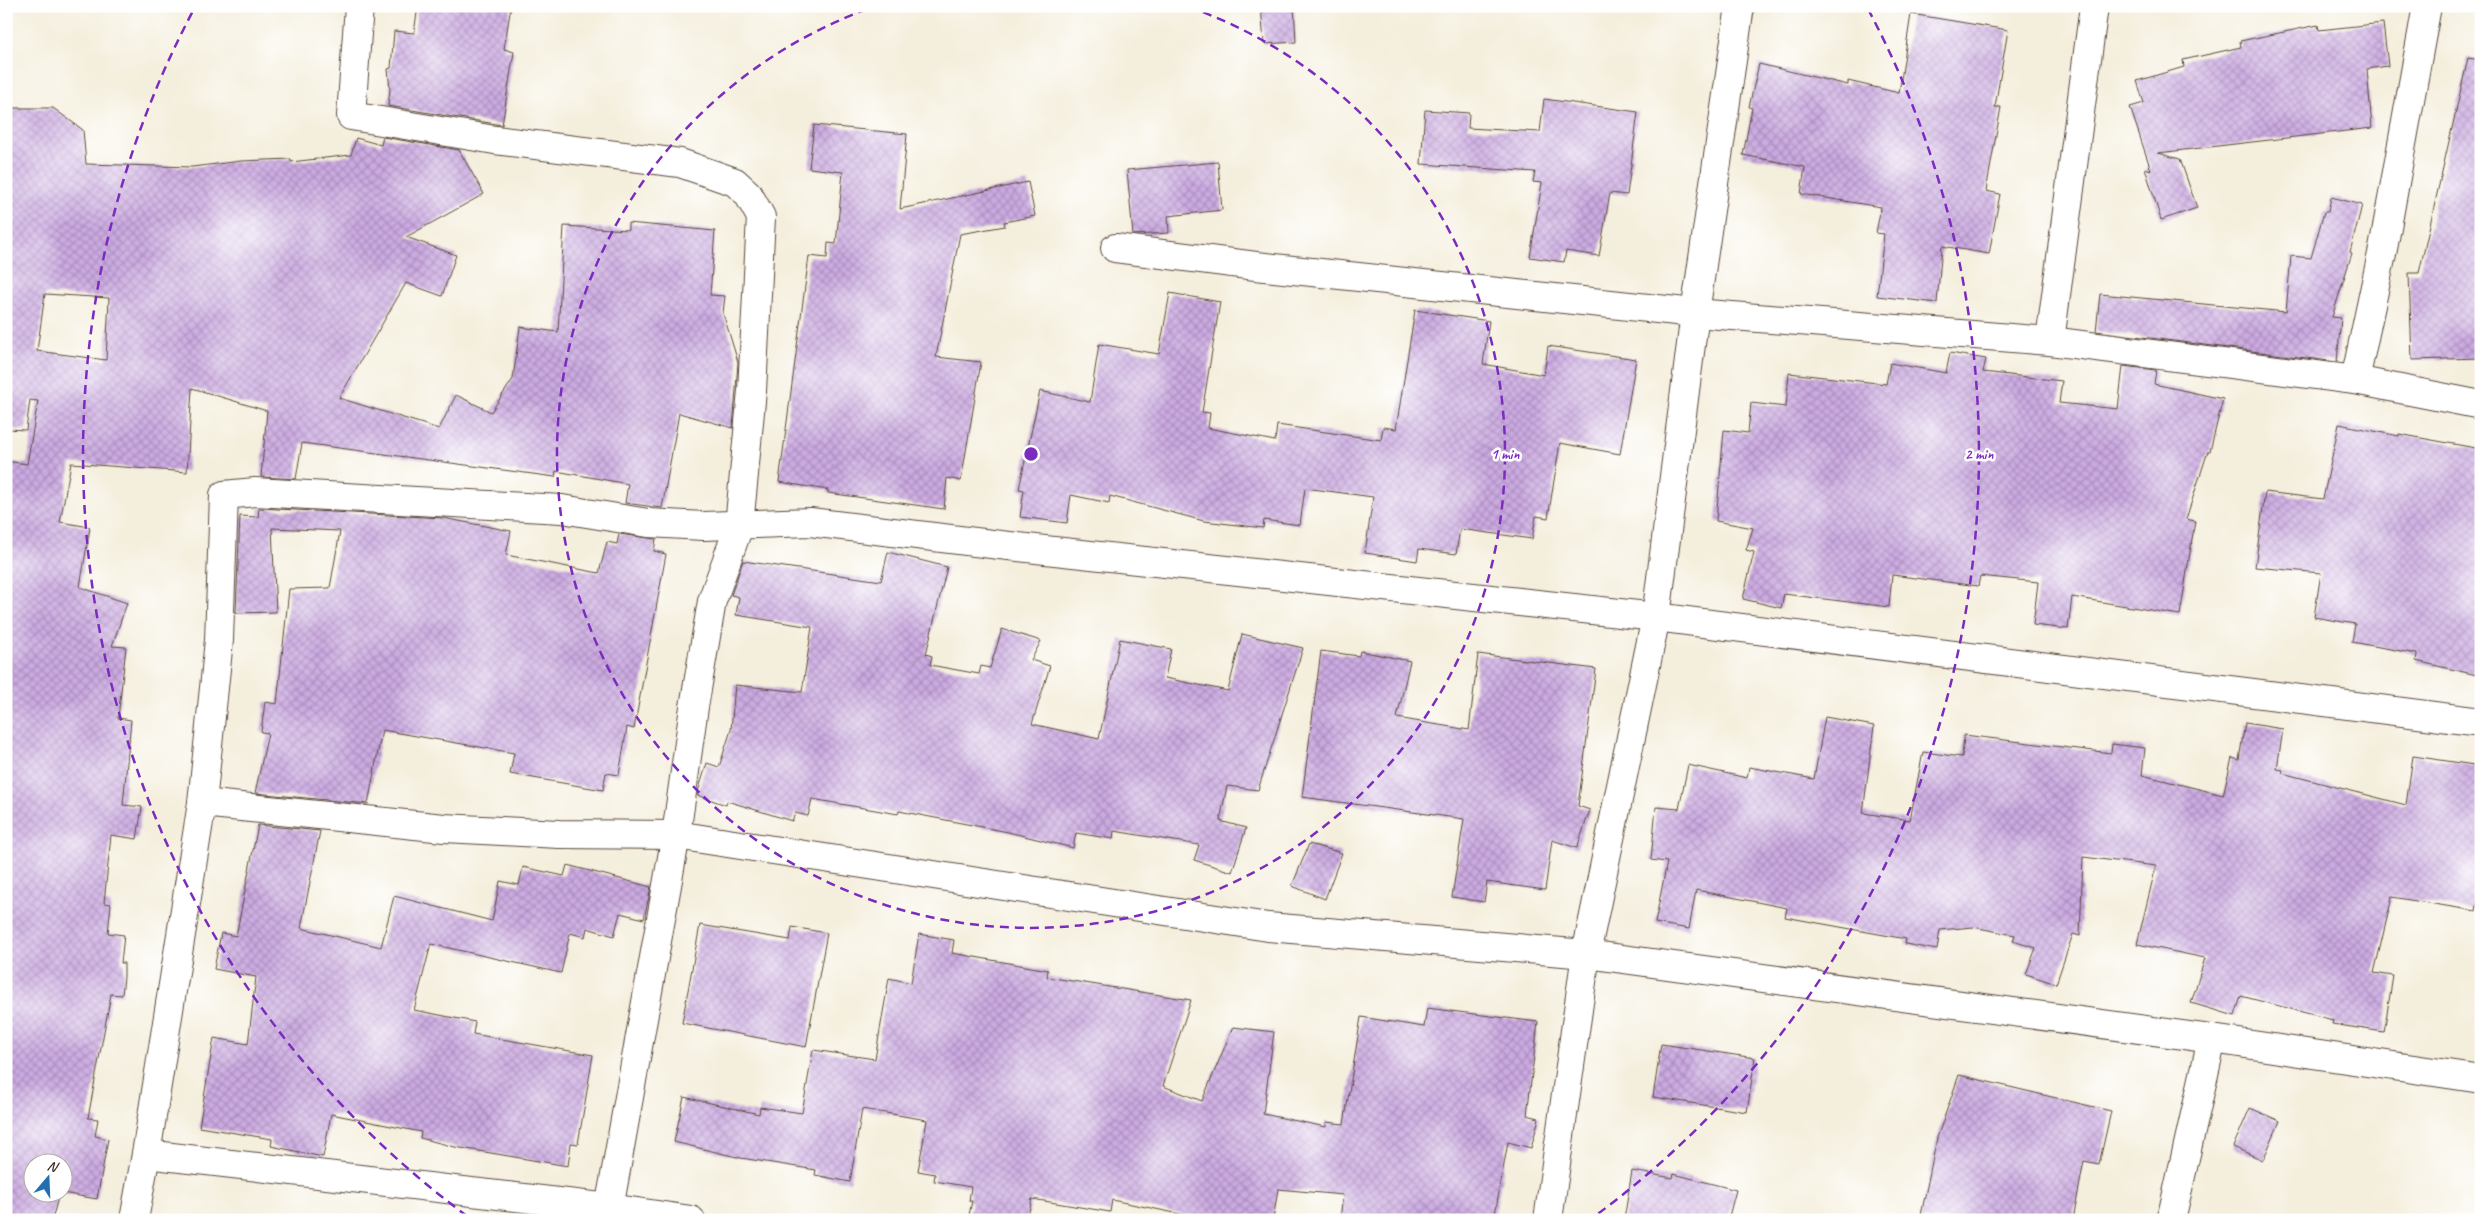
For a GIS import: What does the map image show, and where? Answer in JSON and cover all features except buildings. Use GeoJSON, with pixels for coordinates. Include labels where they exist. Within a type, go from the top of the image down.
{"type":"FeatureCollection","features":[{"type":"Feature","properties":{"kind":"street"},"geometry":{"type":"LineString","coordinates":[[359,6],[351,116],[495,140],[680,164],[735,182],[748,194],[761,217],[752,391],[739,526],[712,601],[694,707],[676,834],[608,1214]]}},
{"type":"Feature","properties":{"kind":"street"},"geometry":{"type":"LineString","coordinates":[[1548,1220],[1586,954],[1656,617],[1695,313],[1740,6]]}},
{"type":"Feature","properties":{"kind":"street"},"geometry":{"type":"LineString","coordinates":[[2050,341],[2094,6]]}},
{"type":"Feature","properties":{"kind":"street"},"geometry":{"type":"LineString","coordinates":[[2355,380],[2382,249],[2427,6]]}},
{"type":"Feature","properties":{"kind":"street"},"geometry":{"type":"LineString","coordinates":[[1115,248],[1256,266],[1695,313],[2050,341],[2355,380],[2481,405]]}},
{"type":"Feature","properties":{"kind":"street"},"geometry":{"type":"LineString","coordinates":[[134,1220],[202,803],[219,640],[224,494],[254,492],[562,509],[648,523],[739,526],[810,522],[1010,546],[1656,617],[2481,722]]}},
{"type":"Feature","properties":{"kind":"street"},"geometry":{"type":"LineString","coordinates":[[202,803],[444,828],[559,834],[676,834],[1268,928],[1586,954],[2481,1079]]}},
{"type":"Feature","properties":{"kind":"street"},"geometry":{"type":"LineString","coordinates":[[2171,1220],[2212,1040]]}},
{"type":"Feature","properties":{"kind":"street"},"geometry":{"type":"LineString","coordinates":[[146,1154],[608,1214],[691,1220]]}}]}
